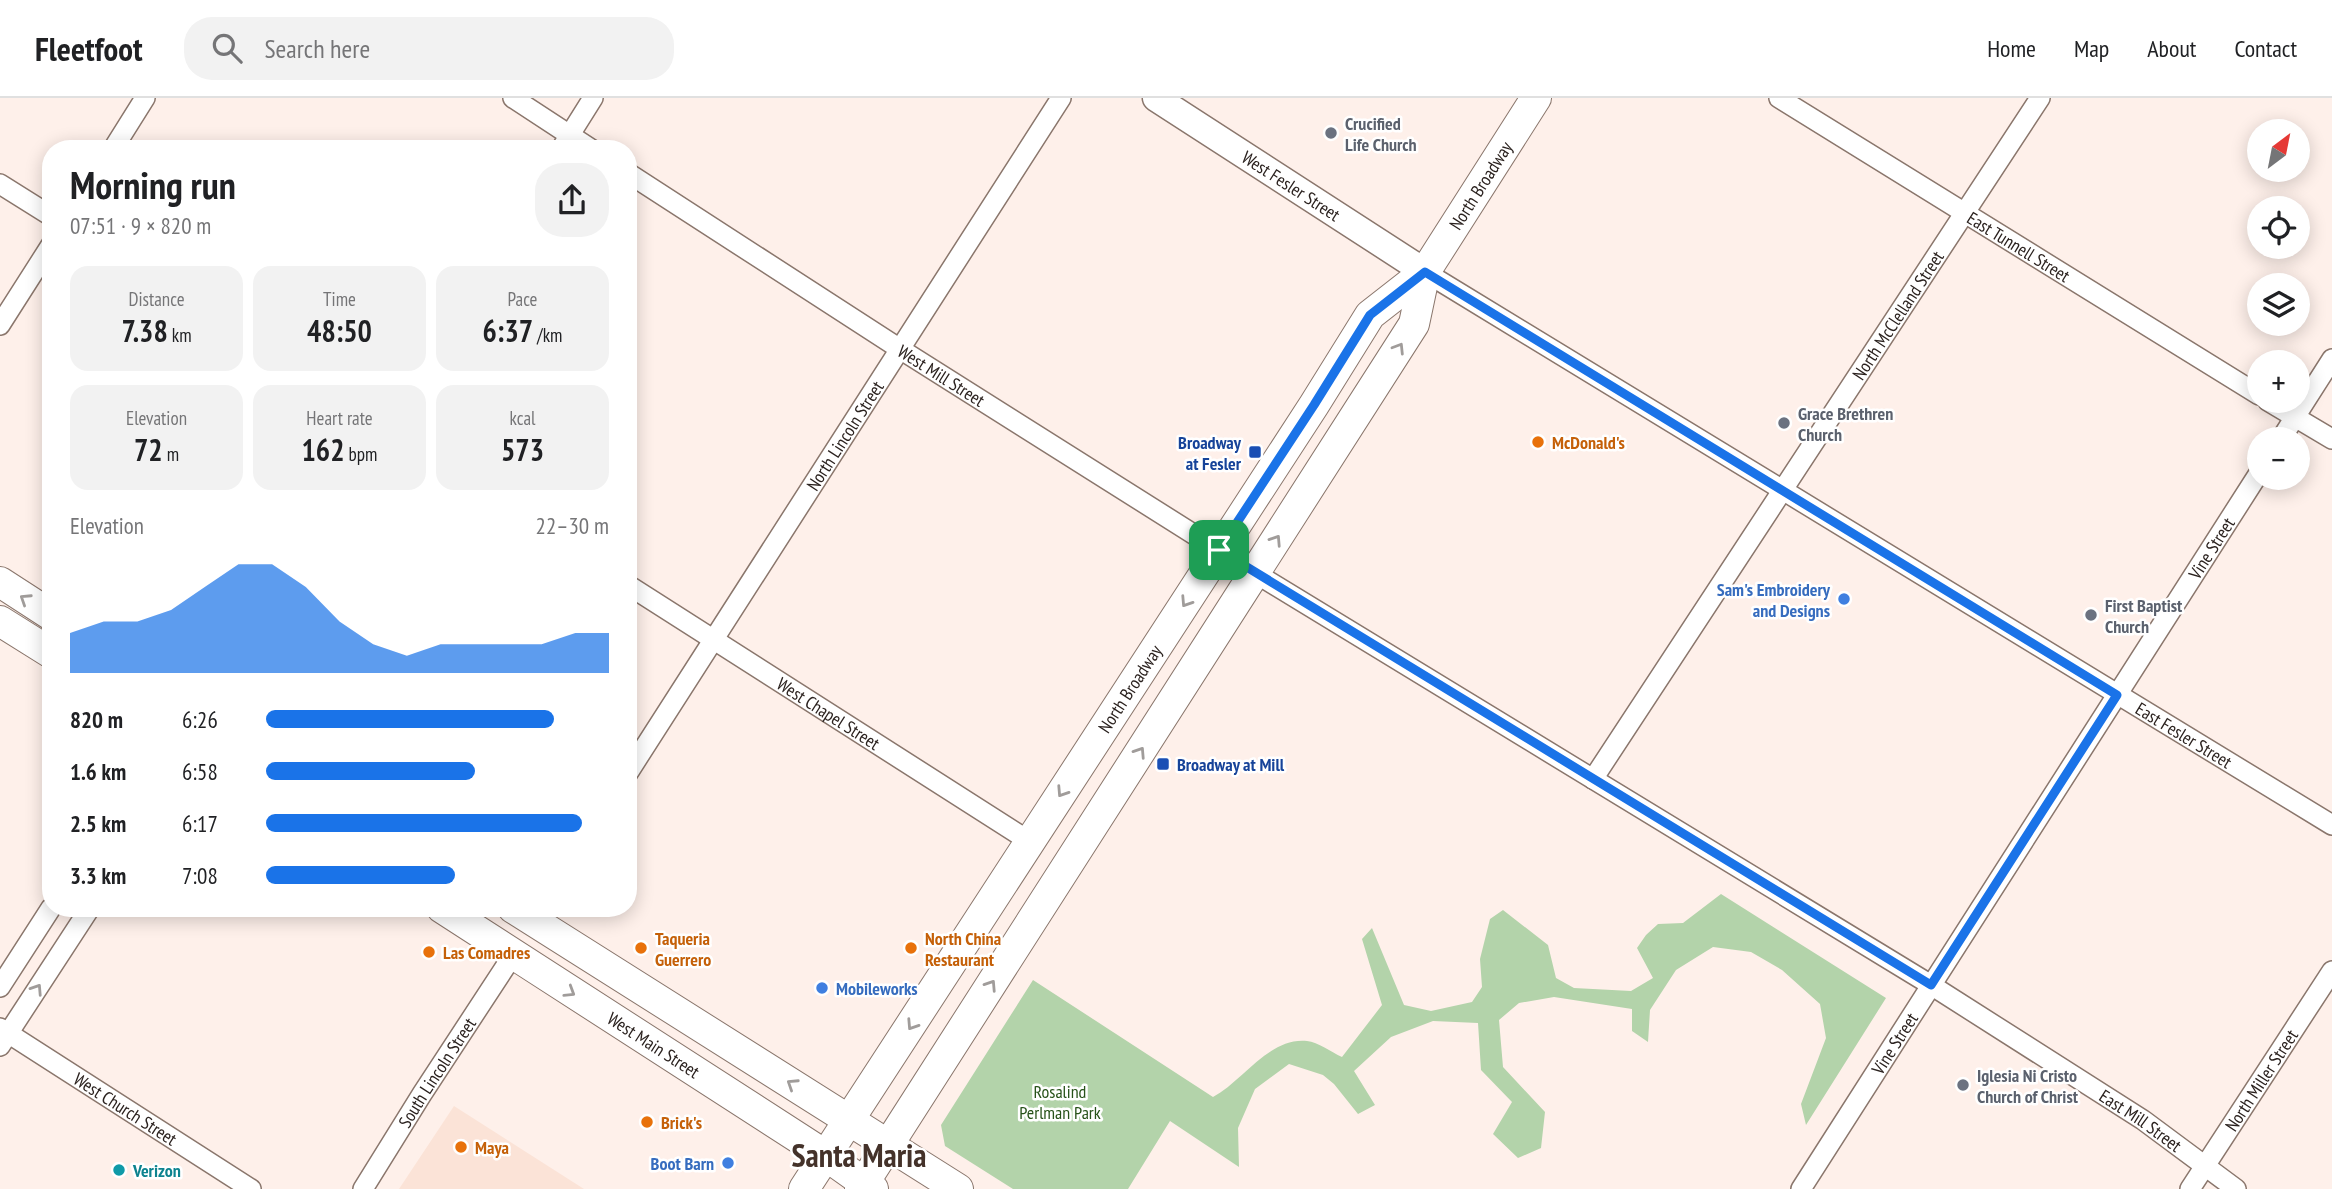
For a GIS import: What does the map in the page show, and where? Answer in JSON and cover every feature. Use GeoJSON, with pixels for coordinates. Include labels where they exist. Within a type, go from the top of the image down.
{"type":"FeatureCollection","features":[{"type":"Feature","properties":{"kind":"main road","name":"North Broadway"},"geometry":{"type":"LineString","coordinates":[[804,1189],[1370,315],[1425,272],[1536,98]]}},
{"type":"Feature","properties":{"kind":"main road","name":"North Broadway"},"geometry":{"type":"LineString","coordinates":[[866,1187],[888,1145],[1414,324],[1425,272]]}},
{"type":"Feature","properties":{"kind":"main road"},"geometry":{"type":"LineString","coordinates":[[0,583],[42,609]]}},
{"type":"Feature","properties":{"kind":"main road"},"geometry":{"type":"LineString","coordinates":[[0,621],[42,647]]}},
{"type":"Feature","properties":{"kind":"main road","name":"West Main Street"},"geometry":{"type":"LineString","coordinates":[[455,917],[825,1154],[866,1187]]}},
{"type":"Feature","properties":{"kind":"main road"},"geometry":{"type":"LineString","coordinates":[[491,917],[516,930],[525,929],[528,917]]}},
{"type":"Feature","properties":{"kind":"main road"},"geometry":{"type":"LineString","coordinates":[[537,917],[958,1189]]}},
{"type":"Feature","properties":{"kind":"main road"},"geometry":{"type":"LineString","coordinates":[[513,956],[524,947],[538,948],[650,1011],[705,1028]]}},
{"type":"Feature","properties":{"kind":"street"},"geometry":{"type":"LineString","coordinates":[[119,140],[145,98]]}},
{"type":"Feature","properties":{"kind":"street"},"geometry":{"type":"LineString","coordinates":[[513,98],[563,140]]}},
{"type":"Feature","properties":{"kind":"street"},"geometry":{"type":"LineString","coordinates":[[566,140],[593,98]]}},
{"type":"Feature","properties":{"kind":"street","name":"North Lincoln Street"},"geometry":{"type":"LineString","coordinates":[[637,759],[1061,98]]}},
{"type":"Feature","properties":{"kind":"street","name":"West Fesler Street"},"geometry":{"type":"LineString","coordinates":[[1156,98],[1425,272]]}},
{"type":"Feature","properties":{"kind":"street","name":"East Tunnell Street"},"geometry":{"type":"LineString","coordinates":[[1779,98],[2247,388]]}},
{"type":"Feature","properties":{"kind":"street","name":"North McClelland Street"},"geometry":{"type":"LineString","coordinates":[[1593,779],[2040,98]]}},
{"type":"Feature","properties":{"kind":"street","name":"West Mill Street"},"geometry":{"type":"LineString","coordinates":[[637,179],[1255,573]]}},
{"type":"Feature","properties":{"kind":"street"},"geometry":{"type":"LineString","coordinates":[[0,184],[42,210]]}},
{"type":"Feature","properties":{"kind":"street"},"geometry":{"type":"LineString","coordinates":[[0,325],[42,259]]}},
{"type":"Feature","properties":{"kind":"street","name":"East Fesler Street"},"geometry":{"type":"LineString","coordinates":[[1425,272],[2332,825]]}},
{"type":"Feature","properties":{"kind":"street"},"geometry":{"type":"LineString","coordinates":[[2289,427],[2332,359]]}},
{"type":"Feature","properties":{"kind":"street"},"geometry":{"type":"LineString","coordinates":[[2288,413],[2332,439]]}},
{"type":"Feature","properties":{"kind":"street","name":"Vine Street"},"geometry":{"type":"LineString","coordinates":[[1801,1189],[2248,490]]}},
{"type":"Feature","properties":{"kind":"street","name":"East Mill Street"},"geometry":{"type":"LineString","coordinates":[[1255,573],[1931,985],[2143,1120],[2236,1189]]}},
{"type":"Feature","properties":{"kind":"street","name":"West Chapel Street"},"geometry":{"type":"LineString","coordinates":[[637,591],[1030,841]]}},
{"type":"Feature","properties":{"kind":"street"},"geometry":{"type":"LineString","coordinates":[[0,986],[45,917]]}},
{"type":"Feature","properties":{"kind":"street"},"geometry":{"type":"LineString","coordinates":[[3,1035],[84,917]]}},
{"type":"Feature","properties":{"kind":"street","name":"South Lincoln Street"},"geometry":{"type":"LineString","coordinates":[[363,1189],[513,956]]}},
{"type":"Feature","properties":{"kind":"street","name":"North Miller Street"},"geometry":{"type":"LineString","coordinates":[[2190,1189],[2332,971]]}},
{"type":"Feature","properties":{"kind":"street","name":"West Church Street"},"geometry":{"type":"LineString","coordinates":[[3,1035],[251,1189]]}},
{"type":"Feature","properties":{"kind":"shaded area"},"geometry":{"type":"Polygon","coordinates":[[[454,1106],[584,1189],[399,1189],[454,1106]]]}},
{"type":"Feature","properties":{"kind":"green space","name":"Rosalind Perlman Park"},"geometry":{"type":"Polygon","coordinates":[[[1721,894],[1886,998],[1806,1125],[1801,1104],[1826,1038],[1820,1004],[1782,970],[1751,952],[1713,947],[1676,970],[1650,1010],[1648,1042],[1632,1031],[1632,1009],[1554,997],[1519,1003],[1499,1020],[1503,1067],[1545,1112],[1541,1148],[1518,1158],[1493,1134],[1512,1102],[1481,1070],[1478,1023],[1433,1021],[1391,1037],[1354,1071],[1375,1105],[1358,1114],[1334,1084],[1323,1075],[1289,1064],[1255,1089],[1238,1128],[1239,1167],[1170,1121],[1128,1189],[1013,1189],[945,1146],[941,1125],[1033,980],[1213,1097],[1280,1046],[1307,1041],[1342,1057],[1382,1005],[1362,939],[1372,928],[1404,1005],[1431,1011],[1472,1002],[1482,987],[1480,959],[1490,919],[1503,910],[1548,945],[1556,978],[1574,988],[1631,991],[1653,978],[1637,948],[1646,935],[1658,924],[1683,923],[1721,894]]]}},
{"type":"Feature","properties":{"kind":"place","name":"Crucified Life Church"},"geometry":{"type":"Point","coordinates":[1331,133]}},
{"type":"Feature","properties":{"kind":"place","name":"Grace Brethren Church"},"geometry":{"type":"Point","coordinates":[1784,423]}},
{"type":"Feature","properties":{"kind":"place","name":"McDonald's"},"geometry":{"type":"Point","coordinates":[1538,442]}},
{"type":"Feature","properties":{"kind":"place","name":"Broadway at Fesler"},"geometry":{"type":"Point","coordinates":[1255,452]}},
{"type":"Feature","properties":{"kind":"place","name":"Sam's Embroidery and Designs"},"geometry":{"type":"Point","coordinates":[1844,599]}},
{"type":"Feature","properties":{"kind":"place","name":"First Baptist Church"},"geometry":{"type":"Point","coordinates":[2091,615]}},
{"type":"Feature","properties":{"kind":"place","name":"Broadway at Mill"},"geometry":{"type":"Point","coordinates":[1163,764]}},
{"type":"Feature","properties":{"kind":"place","name":"Taqueria Guerrero"},"geometry":{"type":"Point","coordinates":[641,948]}},
{"type":"Feature","properties":{"kind":"place","name":"North China Restaurant"},"geometry":{"type":"Point","coordinates":[911,948]}},
{"type":"Feature","properties":{"kind":"place","name":"Las Comadres"},"geometry":{"type":"Point","coordinates":[429,952]}},
{"type":"Feature","properties":{"kind":"place","name":"Mobileworks"},"geometry":{"type":"Point","coordinates":[822,988]}},
{"type":"Feature","properties":{"kind":"place","name":"Iglesia Ni Cristo Church of Christ"},"geometry":{"type":"Point","coordinates":[1963,1085]}},
{"type":"Feature","properties":{"kind":"place","name":"Brick's"},"geometry":{"type":"Point","coordinates":[647,1122]}},
{"type":"Feature","properties":{"kind":"place","name":"Maya"},"geometry":{"type":"Point","coordinates":[461,1147]}},
{"type":"Feature","properties":{"kind":"place","name":"Boot Barn"},"geometry":{"type":"Point","coordinates":[728,1163]}},
{"type":"Feature","properties":{"kind":"place","name":"Verizon"},"geometry":{"type":"Point","coordinates":[119,1170]}},
{"type":"Feature","properties":{"kind":"district","name":"Santa Maria"},"geometry":{"type":"Point","coordinates":[859,1155]}},
{"type":"Feature","properties":{"kind":"route"},"geometry":{"type":"LineString","coordinates":[[1425,272],[2117,695],[1931,985],[1219,550],[1370,315],[1425,272]]}}]}
